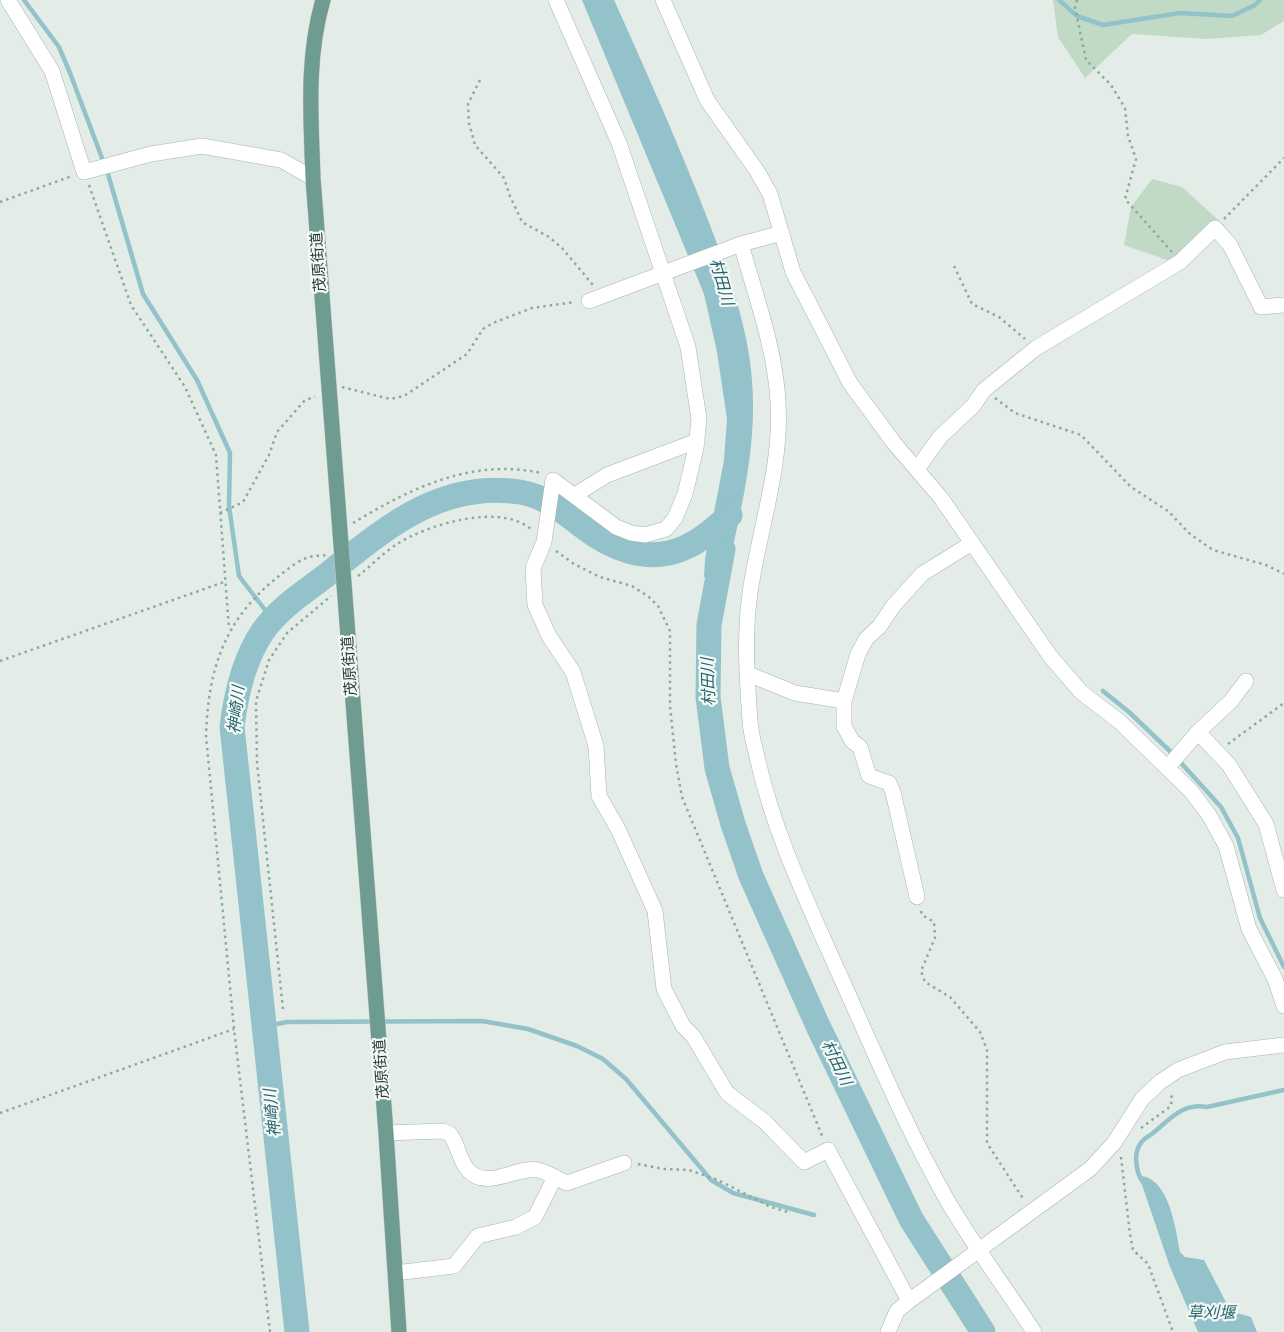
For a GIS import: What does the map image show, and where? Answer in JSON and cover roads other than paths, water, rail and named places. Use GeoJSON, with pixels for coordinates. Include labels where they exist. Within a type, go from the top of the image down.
{"type":"FeatureCollection","features":[{"type":"Feature","properties":{"kind":"main road","name":"茂原街道"},"geometry":{"type":"LineString","coordinates":[[323,0],[313,45],[311,81],[314,178],[328,389],[386,1133],[399,1332]]}},
{"type":"Feature","properties":{"kind":"street"},"geometry":{"type":"LineString","coordinates":[[8,0],[52,71],[84,172],[151,154],[202,146],[281,160],[314,178]]}},
{"type":"Feature","properties":{"kind":"street"},"geometry":{"type":"LineString","coordinates":[[556,0],[619,143],[688,347],[699,419],[697,441],[681,507],[672,524],[666,529],[645,535],[631,533],[616,527],[553,480],[544,542],[533,568],[536,605],[549,636],[573,672],[596,746],[599,796],[618,829],[655,911],[658,923],[661,971],[668,996],[683,1026],[693,1036],[722,1086],[733,1098],[766,1122],[804,1162],[828,1150],[909,1301]]}},
{"type":"Feature","properties":{"kind":"street"},"geometry":{"type":"LineString","coordinates":[[662,0],[707,100],[770,194],[794,272],[850,383],[894,442],[941,498],[1050,656],[1075,685],[1120,722],[1191,791],[1209,815],[1226,846],[1240,903],[1249,929],[1275,979],[1284,1006]]}},
{"type":"Feature","properties":{"kind":"street"},"geometry":{"type":"LineString","coordinates":[[917,469],[940,437],[973,406],[984,390],[1036,348],[1180,262],[1215,228],[1230,245],[1261,307],[1284,305]]}},
{"type":"Feature","properties":{"kind":"street"},"geometry":{"type":"LineString","coordinates":[[589,300],[741,244],[782,233]]}},
{"type":"Feature","properties":{"kind":"street"},"geometry":{"type":"LineString","coordinates":[[741,244],[766,331],[778,402],[777,454],[771,496],[758,544],[749,597],[748,674],[751,727],[763,782],[777,831],[794,874],[916,1142],[949,1203],[1034,1332]]}},
{"type":"Feature","properties":{"kind":"street"},"geometry":{"type":"LineString","coordinates":[[575,496],[607,475],[697,441]]}},
{"type":"Feature","properties":{"kind":"street"},"geometry":{"type":"LineString","coordinates":[[917,897],[893,792],[889,783],[869,776],[860,747],[852,741],[844,726],[844,701],[858,654],[866,639],[879,627],[894,605],[922,574],[972,543]]}},
{"type":"Feature","properties":{"kind":"street"},"geometry":{"type":"LineString","coordinates":[[748,674],[795,693],[844,701]]}},
{"type":"Feature","properties":{"kind":"street"},"geometry":{"type":"LineString","coordinates":[[1167,768],[1198,732],[1231,701],[1246,682]]}},
{"type":"Feature","properties":{"kind":"street"},"geometry":{"type":"LineString","coordinates":[[1198,732],[1229,765],[1266,824],[1284,890]]}},
{"type":"Feature","properties":{"kind":"street"},"geometry":{"type":"LineString","coordinates":[[888,1332],[897,1311],[909,1301],[1102,1159],[1142,1099],[1165,1078],[1178,1070],[1225,1052],[1284,1045]]}},
{"type":"Feature","properties":{"kind":"street"},"geometry":{"type":"LineString","coordinates":[[386,1133],[443,1131],[450,1134],[467,1168],[480,1178],[493,1179],[524,1170],[539,1170],[567,1183],[624,1163]]}},
{"type":"Feature","properties":{"kind":"street"},"geometry":{"type":"LineString","coordinates":[[394,1273],[454,1266],[478,1236],[516,1227],[535,1217],[555,1178]]}},
{"type":"Feature","properties":{"kind":"water"},"geometry":{"type":"Polygon","coordinates":[[[582,0],[614,0],[686,164],[708,220],[733,288],[745,335],[750,358],[752,382],[752,429],[743,497],[724,586],[704,577],[705,559],[724,460],[727,419],[717,352],[704,294],[582,0]]]}},
{"type":"Feature","properties":{"kind":"water","name":"草刈堰"},"geometry":{"type":"Polygon","coordinates":[[[1139,1176],[1149,1178],[1158,1185],[1164,1194],[1173,1218],[1180,1252],[1185,1257],[1204,1260],[1228,1306],[1237,1313],[1251,1317],[1257,1332],[1198,1332],[1170,1267],[1139,1176]]]}},
{"type":"Feature","properties":{"kind":"waterway"},"geometry":{"type":"LineString","coordinates":[[24,0],[59,47],[70,73],[108,174],[143,294],[197,380],[230,453],[229,506],[239,576],[272,619]]}},
{"type":"Feature","properties":{"kind":"waterway"},"geometry":{"type":"LineString","coordinates":[[1059,0],[1077,16],[1103,25],[1180,13],[1232,16],[1255,5],[1260,0]]}},
{"type":"Feature","properties":{"kind":"waterway","name":"神崎川"},"geometry":{"type":"LineString","coordinates":[[297,1332],[232,727],[242,677],[256,642],[270,622],[285,607],[371,540],[416,511],[465,493],[491,490],[520,492],[538,497],[554,505],[605,541],[630,552],[644,554],[657,555],[684,548],[702,538],[730,515]]}},
{"type":"Feature","properties":{"kind":"waterway","name":"村田川"},"geometry":{"type":"LineString","coordinates":[[723,549],[709,625],[708,697],[717,768],[733,824],[751,876],[818,1026],[911,1219],[983,1332]]}},
{"type":"Feature","properties":{"kind":"waterway"},"geometry":{"type":"LineString","coordinates":[[1103,691],[1129,712],[1173,754],[1221,807],[1238,838],[1260,918],[1284,967]]}},
{"type":"Feature","properties":{"kind":"waterway"},"geometry":{"type":"LineString","coordinates":[[263,1027],[287,1022],[482,1021],[528,1029],[577,1046],[603,1059],[626,1079],[711,1180],[733,1193],[814,1215]]}},
{"type":"Feature","properties":{"kind":"waterway"},"geometry":{"type":"LineString","coordinates":[[1142,1181],[1136,1162],[1138,1147],[1143,1140],[1171,1117],[1191,1107],[1207,1107],[1284,1090]]}}]}
